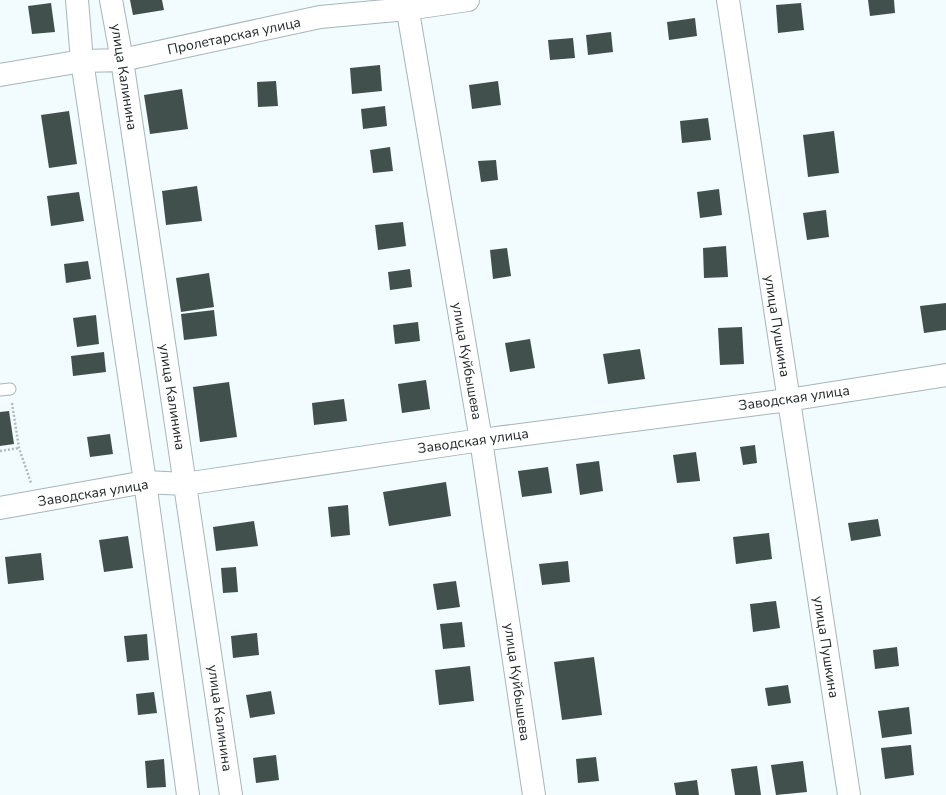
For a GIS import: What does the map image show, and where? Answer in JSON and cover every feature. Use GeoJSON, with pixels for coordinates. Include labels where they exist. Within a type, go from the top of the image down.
{"type":"FeatureCollection","features":[{"type":"Feature","properties":{"kind":"street"},"geometry":{"type":"LineString","coordinates":[[77,0],[82,61],[145,482],[188,795]]}},
{"type":"Feature","properties":{"kind":"street","name":"улица Калинина"},"geometry":{"type":"LineString","coordinates":[[111,0],[122,60],[231,795]]}},
{"type":"Feature","properties":{"kind":"street","name":"Пролетарская улица"},"geometry":{"type":"LineString","coordinates":[[0,75],[82,61],[122,60],[320,17],[407,4],[468,0]]}},
{"type":"Feature","properties":{"kind":"street","name":"улица Пушкина"},"geometry":{"type":"LineString","coordinates":[[728,0],[849,795]]}},
{"type":"Feature","properties":{"kind":"street","name":"улица Куйбышева"},"geometry":{"type":"LineString","coordinates":[[407,4],[481,440],[534,795]]}},
{"type":"Feature","properties":{"kind":"street","name":"Заводская улица"},"geometry":{"type":"LineString","coordinates":[[0,508],[145,482],[185,484],[481,440],[788,400],[946,375]]}},
{"type":"Feature","properties":{"kind":"path"},"geometry":{"type":"LineString","coordinates":[[13,413],[19,448],[33,488],[51,499]]}},
{"type":"Feature","properties":{"kind":"path"},"geometry":{"type":"LineString","coordinates":[[0,451],[19,448]]}},
{"type":"Feature","properties":{"kind":"building"},"geometry":{"type":"Polygon","coordinates":[[[130,0],[162,0],[164,10],[133,15],[130,0]]]}},
{"type":"Feature","properties":{"kind":"building"},"geometry":{"type":"Polygon","coordinates":[[[868,0],[894,0],[895,13],[870,16],[868,0]]]}},
{"type":"Feature","properties":{"kind":"building"},"geometry":{"type":"Polygon","coordinates":[[[51,3],[55,32],[32,34],[28,6],[51,3]]]}},
{"type":"Feature","properties":{"kind":"building"},"geometry":{"type":"Polygon","coordinates":[[[801,3],[804,30],[778,33],[776,5],[801,3]]]}},
{"type":"Feature","properties":{"kind":"building"},"geometry":{"type":"Polygon","coordinates":[[[695,18],[697,36],[669,40],[667,22],[695,18]]]}},
{"type":"Feature","properties":{"kind":"building"},"geometry":{"type":"Polygon","coordinates":[[[611,32],[613,52],[588,55],[586,35],[611,32]]]}},
{"type":"Feature","properties":{"kind":"building"},"geometry":{"type":"Polygon","coordinates":[[[573,38],[575,58],[550,60],[548,40],[573,38]]]}},
{"type":"Feature","properties":{"kind":"building"},"geometry":{"type":"Polygon","coordinates":[[[380,65],[382,91],[352,94],[350,68],[380,65]]]}},
{"type":"Feature","properties":{"kind":"building"},"geometry":{"type":"Polygon","coordinates":[[[276,81],[278,106],[258,107],[257,82],[276,81]]]}},
{"type":"Feature","properties":{"kind":"building"},"geometry":{"type":"Polygon","coordinates":[[[498,81],[501,105],[472,109],[469,85],[498,81]]]}},
{"type":"Feature","properties":{"kind":"building"},"geometry":{"type":"Polygon","coordinates":[[[182,89],[188,129],[150,134],[144,95],[182,89]]]}},
{"type":"Feature","properties":{"kind":"building"},"geometry":{"type":"Polygon","coordinates":[[[385,106],[387,126],[363,129],[361,109],[385,106]]]}},
{"type":"Feature","properties":{"kind":"building"},"geometry":{"type":"Polygon","coordinates":[[[69,111],[77,164],[49,168],[41,115],[69,111]]]}},
{"type":"Feature","properties":{"kind":"building"},"geometry":{"type":"Polygon","coordinates":[[[708,118],[711,140],[682,143],[680,121],[708,118]]]}},
{"type":"Feature","properties":{"kind":"building"},"geometry":{"type":"Polygon","coordinates":[[[834,131],[839,173],[808,177],[803,135],[834,131]]]}},
{"type":"Feature","properties":{"kind":"building"},"geometry":{"type":"Polygon","coordinates":[[[390,147],[393,171],[373,173],[370,150],[390,147]]]}},
{"type":"Feature","properties":{"kind":"building"},"geometry":{"type":"Polygon","coordinates":[[[496,160],[498,180],[481,182],[478,161],[496,160]]]}},
{"type":"Feature","properties":{"kind":"building"},"geometry":{"type":"Polygon","coordinates":[[[197,186],[202,221],[166,225],[162,191],[197,186]]]}},
{"type":"Feature","properties":{"kind":"building"},"geometry":{"type":"Polygon","coordinates":[[[719,189],[722,215],[700,218],[697,192],[719,189]]]}},
{"type":"Feature","properties":{"kind":"building"},"geometry":{"type":"Polygon","coordinates":[[[79,192],[84,221],[51,226],[47,196],[79,192]]]}},
{"type":"Feature","properties":{"kind":"building"},"geometry":{"type":"Polygon","coordinates":[[[826,210],[829,237],[807,240],[803,213],[826,210]]]}},
{"type":"Feature","properties":{"kind":"building"},"geometry":{"type":"Polygon","coordinates":[[[403,222],[406,246],[378,250],[375,225],[403,222]]]}},
{"type":"Feature","properties":{"kind":"building"},"geometry":{"type":"Polygon","coordinates":[[[726,246],[728,277],[704,278],[703,248],[726,246]]]}},
{"type":"Feature","properties":{"kind":"building"},"geometry":{"type":"Polygon","coordinates":[[[507,248],[511,276],[493,279],[490,250],[507,248]]]}},
{"type":"Feature","properties":{"kind":"building"},"geometry":{"type":"Polygon","coordinates":[[[88,261],[91,279],[66,283],[64,264],[88,261]]]}},
{"type":"Feature","properties":{"kind":"building"},"geometry":{"type":"Polygon","coordinates":[[[410,269],[412,287],[390,290],[388,272],[410,269]]]}},
{"type":"Feature","properties":{"kind":"building"},"geometry":{"type":"Polygon","coordinates":[[[209,273],[214,307],[181,312],[176,278],[209,273]]]}},
{"type":"Feature","properties":{"kind":"building"},"geometry":{"type":"Polygon","coordinates":[[[946,303],[946,330],[924,333],[920,306],[946,303]]]}},
{"type":"Feature","properties":{"kind":"building"},"geometry":{"type":"Polygon","coordinates":[[[214,310],[217,336],[184,340],[181,314],[214,310]]]}},
{"type":"Feature","properties":{"kind":"building"},"geometry":{"type":"Polygon","coordinates":[[[96,315],[99,344],[77,347],[73,318],[96,315]]]}},
{"type":"Feature","properties":{"kind":"building"},"geometry":{"type":"Polygon","coordinates":[[[418,322],[420,341],[395,344],[393,325],[418,322]]]}},
{"type":"Feature","properties":{"kind":"building"},"geometry":{"type":"Polygon","coordinates":[[[742,327],[744,364],[720,365],[718,328],[742,327]]]}},
{"type":"Feature","properties":{"kind":"building"},"geometry":{"type":"Polygon","coordinates":[[[530,339],[535,368],[510,372],[505,343],[530,339]]]}},
{"type":"Feature","properties":{"kind":"building"},"geometry":{"type":"Polygon","coordinates":[[[640,349],[645,379],[608,384],[603,354],[640,349]]]}},
{"type":"Feature","properties":{"kind":"building"},"geometry":{"type":"Polygon","coordinates":[[[104,352],[106,372],[73,376],[71,356],[104,352]]]}},
{"type":"Feature","properties":{"kind":"building"},"geometry":{"type":"Polygon","coordinates":[[[426,380],[430,409],[402,413],[398,384],[426,380]]]}},
{"type":"Feature","properties":{"kind":"building"},"geometry":{"type":"Polygon","coordinates":[[[229,382],[237,437],[200,442],[193,387],[229,382]]]}},
{"type":"Feature","properties":{"kind":"building"},"geometry":{"type":"Polygon","coordinates":[[[344,399],[347,421],[314,425],[312,403],[344,399]]]}},
{"type":"Feature","properties":{"kind":"building"},"geometry":{"type":"Polygon","coordinates":[[[9,411],[14,444],[0,446],[0,412],[9,411]]]}},
{"type":"Feature","properties":{"kind":"building"},"geometry":{"type":"Polygon","coordinates":[[[110,434],[113,454],[90,457],[87,437],[110,434]]]}},
{"type":"Feature","properties":{"kind":"building"},"geometry":{"type":"Polygon","coordinates":[[[755,445],[757,463],[743,465],[740,447],[755,445]]]}},
{"type":"Feature","properties":{"kind":"building"},"geometry":{"type":"Polygon","coordinates":[[[696,452],[700,481],[677,483],[673,455],[696,452]]]}},
{"type":"Feature","properties":{"kind":"building"},"geometry":{"type":"Polygon","coordinates":[[[599,461],[603,491],[580,495],[576,464],[599,461]]]}},
{"type":"Feature","properties":{"kind":"building"},"geometry":{"type":"Polygon","coordinates":[[[548,467],[552,493],[522,497],[518,471],[548,467]]]}},
{"type":"Feature","properties":{"kind":"building"},"geometry":{"type":"Polygon","coordinates":[[[446,482],[451,516],[389,526],[383,492],[446,482]]]}},
{"type":"Feature","properties":{"kind":"building"},"geometry":{"type":"Polygon","coordinates":[[[348,505],[350,535],[331,537],[328,507],[348,505]]]}},
{"type":"Feature","properties":{"kind":"building"},"geometry":{"type":"Polygon","coordinates":[[[878,519],[881,536],[851,541],[848,523],[878,519]]]}},
{"type":"Feature","properties":{"kind":"building"},"geometry":{"type":"Polygon","coordinates":[[[254,521],[258,546],[216,551],[213,527],[254,521]]]}},
{"type":"Feature","properties":{"kind":"building"},"geometry":{"type":"Polygon","coordinates":[[[769,533],[772,559],[736,564],[733,537],[769,533]]]}},
{"type":"Feature","properties":{"kind":"building"},"geometry":{"type":"Polygon","coordinates":[[[128,536],[133,568],[104,572],[99,540],[128,536]]]}},
{"type":"Feature","properties":{"kind":"building"},"geometry":{"type":"Polygon","coordinates":[[[41,553],[44,580],[8,584],[5,557],[41,553]]]}},
{"type":"Feature","properties":{"kind":"building"},"geometry":{"type":"Polygon","coordinates":[[[568,561],[570,582],[542,585],[539,564],[568,561]]]}},
{"type":"Feature","properties":{"kind":"building"},"geometry":{"type":"Polygon","coordinates":[[[236,567],[238,592],[223,593],[221,568],[236,567]]]}},
{"type":"Feature","properties":{"kind":"building"},"geometry":{"type":"Polygon","coordinates":[[[456,581],[460,607],[437,610],[433,584],[456,581]]]}},
{"type":"Feature","properties":{"kind":"building"},"geometry":{"type":"Polygon","coordinates":[[[776,601],[780,628],[753,632],[750,604],[776,601]]]}},
{"type":"Feature","properties":{"kind":"building"},"geometry":{"type":"Polygon","coordinates":[[[462,622],[465,647],[443,649],[440,624],[462,622]]]}},
{"type":"Feature","properties":{"kind":"building"},"geometry":{"type":"Polygon","coordinates":[[[257,633],[259,655],[233,658],[231,636],[257,633]]]}},
{"type":"Feature","properties":{"kind":"building"},"geometry":{"type":"Polygon","coordinates":[[[147,634],[149,660],[127,662],[124,636],[147,634]]]}},
{"type":"Feature","properties":{"kind":"building"},"geometry":{"type":"Polygon","coordinates":[[[897,647],[899,666],[875,669],[873,650],[897,647]]]}},
{"type":"Feature","properties":{"kind":"building"},"geometry":{"type":"Polygon","coordinates":[[[594,657],[602,715],[562,720],[554,662],[594,657]]]}},
{"type":"Feature","properties":{"kind":"building"},"geometry":{"type":"Polygon","coordinates":[[[470,666],[474,701],[439,705],[435,670],[470,666]]]}},
{"type":"Feature","properties":{"kind":"building"},"geometry":{"type":"Polygon","coordinates":[[[788,685],[791,703],[768,706],[765,688],[788,685]]]}},
{"type":"Feature","properties":{"kind":"building"},"geometry":{"type":"Polygon","coordinates":[[[271,691],[275,714],[250,718],[246,695],[271,691]]]}},
{"type":"Feature","properties":{"kind":"building"},"geometry":{"type":"Polygon","coordinates":[[[154,692],[157,713],[138,715],[136,694],[154,692]]]}},
{"type":"Feature","properties":{"kind":"building"},"geometry":{"type":"Polygon","coordinates":[[[909,707],[912,734],[882,738],[878,711],[909,707]]]}},
{"type":"Feature","properties":{"kind":"building"},"geometry":{"type":"Polygon","coordinates":[[[911,745],[914,775],[885,779],[881,748],[911,745]]]}},
{"type":"Feature","properties":{"kind":"building"},"geometry":{"type":"Polygon","coordinates":[[[276,755],[279,780],[256,783],[253,758],[276,755]]]}},
{"type":"Feature","properties":{"kind":"building"},"geometry":{"type":"Polygon","coordinates":[[[596,757],[599,781],[578,783],[576,759],[596,757]]]}},
{"type":"Feature","properties":{"kind":"building"},"geometry":{"type":"Polygon","coordinates":[[[164,759],[166,787],[147,788],[145,761],[164,759]]]}},
{"type":"Feature","properties":{"kind":"building"},"geometry":{"type":"Polygon","coordinates":[[[803,761],[807,792],[776,795],[771,765],[803,761]]]}},
{"type":"Feature","properties":{"kind":"building"},"geometry":{"type":"Polygon","coordinates":[[[757,766],[761,795],[735,795],[731,769],[757,766]]]}},
{"type":"Feature","properties":{"kind":"building"},"geometry":{"type":"Polygon","coordinates":[[[697,780],[699,795],[676,795],[674,783],[697,780]]]}}]}
